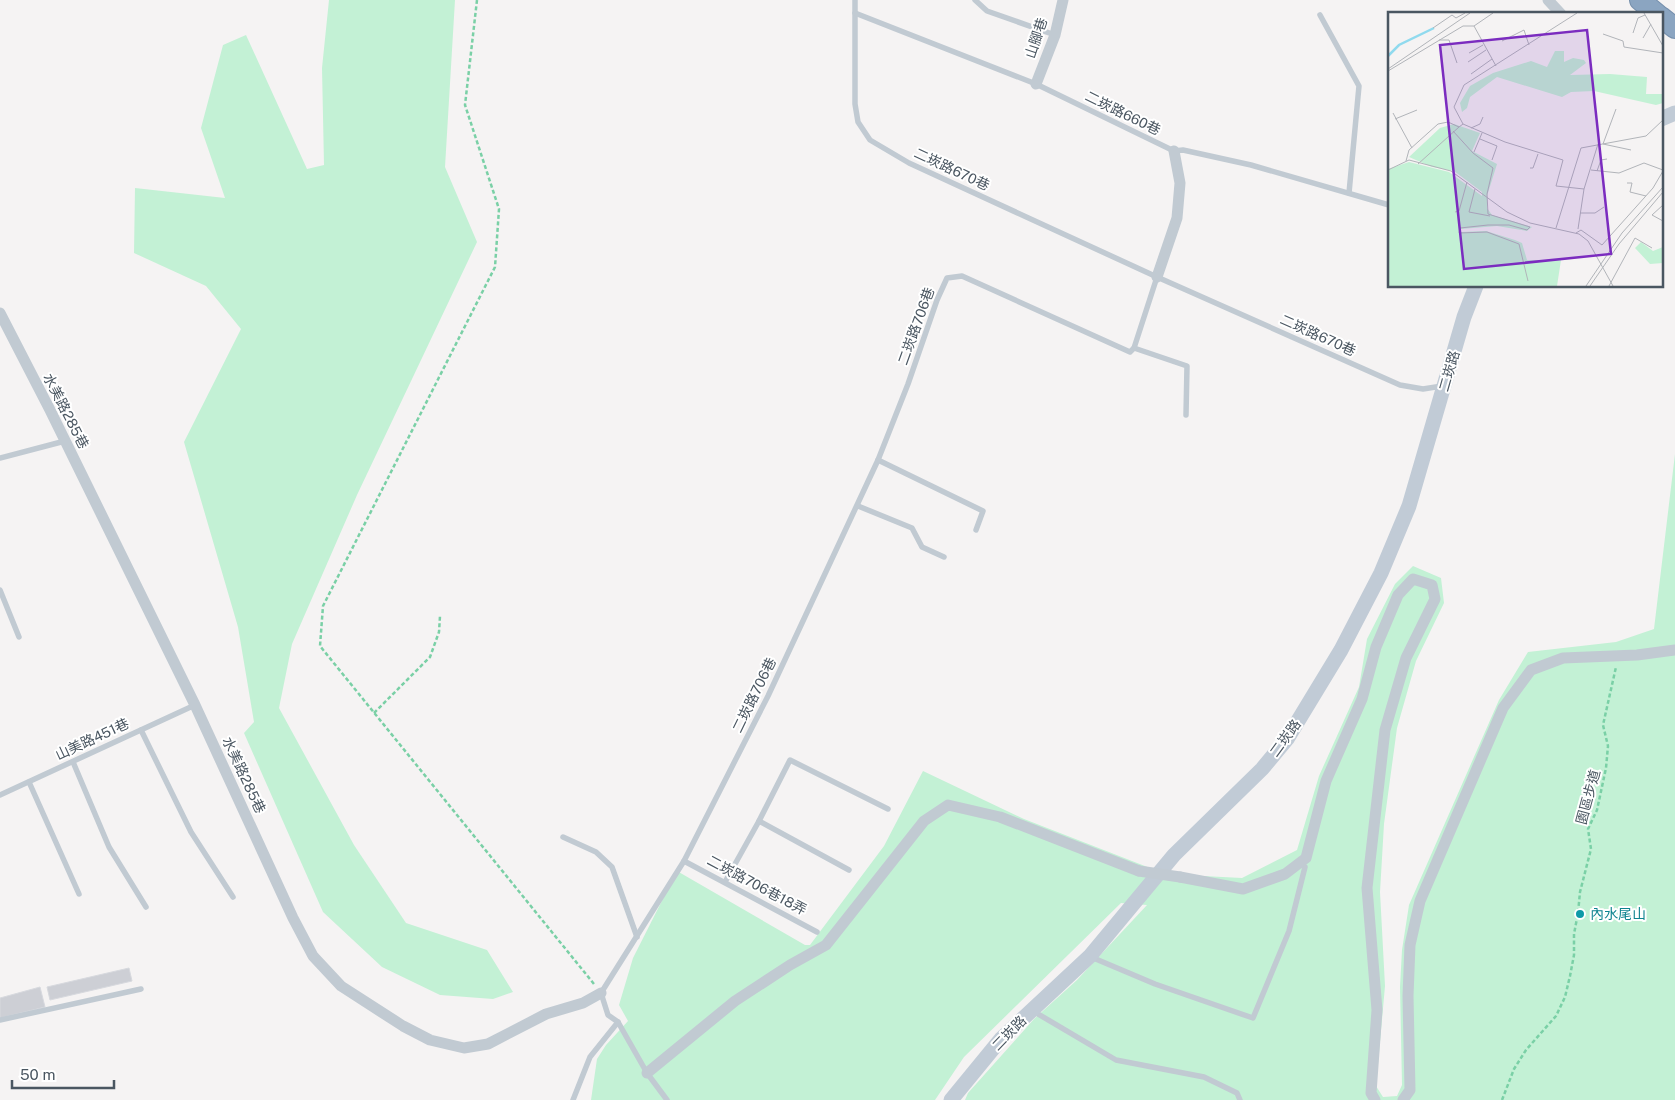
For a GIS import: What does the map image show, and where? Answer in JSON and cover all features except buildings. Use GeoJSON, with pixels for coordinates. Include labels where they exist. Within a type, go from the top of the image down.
{"type":"FeatureCollection","features":[{"type":"Feature","properties":{"kind":"highway"},"geometry":{"type":"LineString","coordinates":[[1640,0],[1655,12]]}},
{"type":"Feature","properties":{"kind":"highway"},"geometry":{"type":"LineString","coordinates":[[1662,18],[1675,28]]}},
{"type":"Feature","properties":{"kind":"street","name":"山腳巷"},"geometry":{"type":"LineString","coordinates":[[1036,84],[1055,35],[1063,0]]}},
{"type":"Feature","properties":{"kind":"street"},"geometry":{"type":"LineString","coordinates":[[1548,0],[1559,12]]}},
{"type":"Feature","properties":{"kind":"street"},"geometry":{"type":"LineString","coordinates":[[1662,118],[1675,113]]}},
{"type":"Feature","properties":{"kind":"street"},"geometry":{"type":"LineString","coordinates":[[1157,277],[1177,218],[1180,183],[1174,151]]}},
{"type":"Feature","properties":{"kind":"street","name":"二崁路"},"geometry":{"type":"LineString","coordinates":[[951,1100],[1001,1039],[1090,956],[1174,855],[1262,770],[1288,739],[1341,650],[1382,573],[1409,506],[1464,317],[1475,288]]}},
{"type":"Feature","properties":{"kind":"street","name":"水美路285巷"},"geometry":{"type":"LineString","coordinates":[[0,313],[195,705],[293,918],[313,956],[341,986],[403,1026],[430,1040],[464,1048],[488,1044],[546,1014],[583,1002],[601,993]]}},
{"type":"Feature","properties":{"kind":"street"},"geometry":{"type":"LineString","coordinates":[[647,1073],[735,1001],[790,965],[826,945],[924,820],[948,805],[1000,817],[1139,871],[1243,888],[1285,874],[1306,858],[1326,781],[1362,699],[1376,647],[1398,595],[1413,579],[1432,584],[1435,599],[1406,658],[1385,730],[1368,888],[1377,1010],[1371,1094],[1375,1100]]}},
{"type":"Feature","properties":{"kind":"street"},"geometry":{"type":"LineString","coordinates":[[1403,1100],[1410,1090],[1408,996],[1410,945],[1420,901],[1503,708],[1531,670],[1563,658],[1636,655],[1675,650]]}},
{"type":"Feature","properties":{"kind":"lane","name":"二崁路670巷"},"geometry":{"type":"LineString","coordinates":[[855,0],[855,104],[858,122],[870,140],[909,163],[1157,277],[1400,385],[1423,389],[1444,386]]}},
{"type":"Feature","properties":{"kind":"lane"},"geometry":{"type":"LineString","coordinates":[[976,0],[987,11],[1055,35]]}},
{"type":"Feature","properties":{"kind":"lane","name":"二崁路660巷"},"geometry":{"type":"LineString","coordinates":[[855,13],[1036,84],[1174,151],[1183,150],[1251,165],[1388,205]]}},
{"type":"Feature","properties":{"kind":"lane"},"geometry":{"type":"LineString","coordinates":[[1320,14],[1359,86],[1349,193]]}},
{"type":"Feature","properties":{"kind":"lane","name":"二崁路706巷"},"geometry":{"type":"LineString","coordinates":[[601,993],[684,861],[768,696],[878,460],[908,384],[937,300],[947,278],[962,276],[1130,352],[1134,348]]}},
{"type":"Feature","properties":{"kind":"lane"},"geometry":{"type":"LineString","coordinates":[[1157,277],[1134,348],[1187,366],[1186,415]]}},
{"type":"Feature","properties":{"kind":"lane"},"geometry":{"type":"LineString","coordinates":[[0,458],[65,441]]}},
{"type":"Feature","properties":{"kind":"lane"},"geometry":{"type":"LineString","coordinates":[[878,460],[983,511],[976,530]]}},
{"type":"Feature","properties":{"kind":"lane"},"geometry":{"type":"LineString","coordinates":[[858,506],[912,528],[922,547],[944,557]]}},
{"type":"Feature","properties":{"kind":"lane"},"geometry":{"type":"LineString","coordinates":[[0,590],[19,637]]}},
{"type":"Feature","properties":{"kind":"lane","name":"山美路451巷"},"geometry":{"type":"LineString","coordinates":[[0,795],[195,705]]}},
{"type":"Feature","properties":{"kind":"lane"},"geometry":{"type":"LineString","coordinates":[[141,730],[191,832],[233,897]]}},
{"type":"Feature","properties":{"kind":"lane"},"geometry":{"type":"LineString","coordinates":[[725,882],[790,760],[888,809]]}},
{"type":"Feature","properties":{"kind":"lane"},"geometry":{"type":"LineString","coordinates":[[73,762],[109,846],[146,907]]}},
{"type":"Feature","properties":{"kind":"lane"},"geometry":{"type":"LineString","coordinates":[[29,782],[79,894]]}},
{"type":"Feature","properties":{"kind":"lane"},"geometry":{"type":"LineString","coordinates":[[759,821],[849,870]]}},
{"type":"Feature","properties":{"kind":"lane"},"geometry":{"type":"LineString","coordinates":[[563,838],[596,852],[612,867],[637,937]]}},
{"type":"Feature","properties":{"kind":"lane","name":"二崁路706巷18弄"},"geometry":{"type":"LineString","coordinates":[[684,861],[817,932]]}},
{"type":"Feature","properties":{"kind":"lane"},"geometry":{"type":"LineString","coordinates":[[1090,956],[1155,984],[1253,1018],[1289,932],[1305,867]]}},
{"type":"Feature","properties":{"kind":"lane"},"geometry":{"type":"LineString","coordinates":[[0,1020],[141,989]]}},
{"type":"Feature","properties":{"kind":"lane"},"geometry":{"type":"LineString","coordinates":[[601,993],[608,1015],[618,1022],[647,1073],[667,1100]]}},
{"type":"Feature","properties":{"kind":"lane"},"geometry":{"type":"LineString","coordinates":[[1031,1010],[1116,1060],[1204,1076],[1237,1093],[1240,1100]]}},
{"type":"Feature","properties":{"kind":"lane"},"geometry":{"type":"LineString","coordinates":[[574,1100],[590,1057],[618,1022]]}},
{"type":"Feature","properties":{"kind":"path"},"geometry":{"type":"LineString","coordinates":[[476,0],[465,105],[499,209],[495,267],[323,606],[320,646],[601,993]]}},
{"type":"Feature","properties":{"kind":"path"},"geometry":{"type":"LineString","coordinates":[[374,713],[430,657],[439,632],[440,616]]}},
{"type":"Feature","properties":{"kind":"path","name":"園區步道"},"geometry":{"type":"LineString","coordinates":[[1502,1100],[1514,1070],[1526,1050],[1556,1016],[1565,997],[1574,955],[1574,934],[1580,892],[1591,849],[1588,829],[1597,810],[1600,788],[1606,768],[1608,746],[1603,725],[1618,659]]}},
{"type":"Feature","properties":{"kind":"green space"},"geometry":{"type":"Polygon","coordinates":[[[329,0],[455,0],[445,167],[477,242],[357,495],[292,644],[279,708],[354,845],[406,923],[487,950],[513,992],[493,999],[440,995],[382,967],[323,912],[244,733],[254,722],[238,627],[184,442],[241,329],[206,286],[134,253],[135,188],[225,198],[201,128],[223,45],[246,35],[307,169],[324,165],[322,68],[329,0]]]}},
{"type":"Feature","properties":{"kind":"green space"},"geometry":{"type":"Polygon","coordinates":[[[1675,454],[1675,1100],[965,1100],[968,1093],[1034,1019],[1077,980],[1147,905],[1121,903],[964,1057],[935,1100],[591,1100],[597,1059],[606,1045],[628,1021],[619,1005],[633,958],[677,871],[805,945],[810,945],[884,846],[923,771],[1024,819],[1150,868],[1184,875],[1242,878],[1297,850],[1319,776],[1359,687],[1367,639],[1395,584],[1413,566],[1441,578],[1444,603],[1416,661],[1397,728],[1384,824],[1380,892],[1385,986],[1376,1086],[1383,1097],[1397,1096],[1402,1085],[1400,987],[1402,950],[1409,905],[1499,700],[1528,652],[1616,642],[1654,629],[1675,454]]]}},
{"type":"Feature","properties":{"kind":"place","name":"內水尾山"},"geometry":{"type":"Point","coordinates":[1580,914]}}]}
